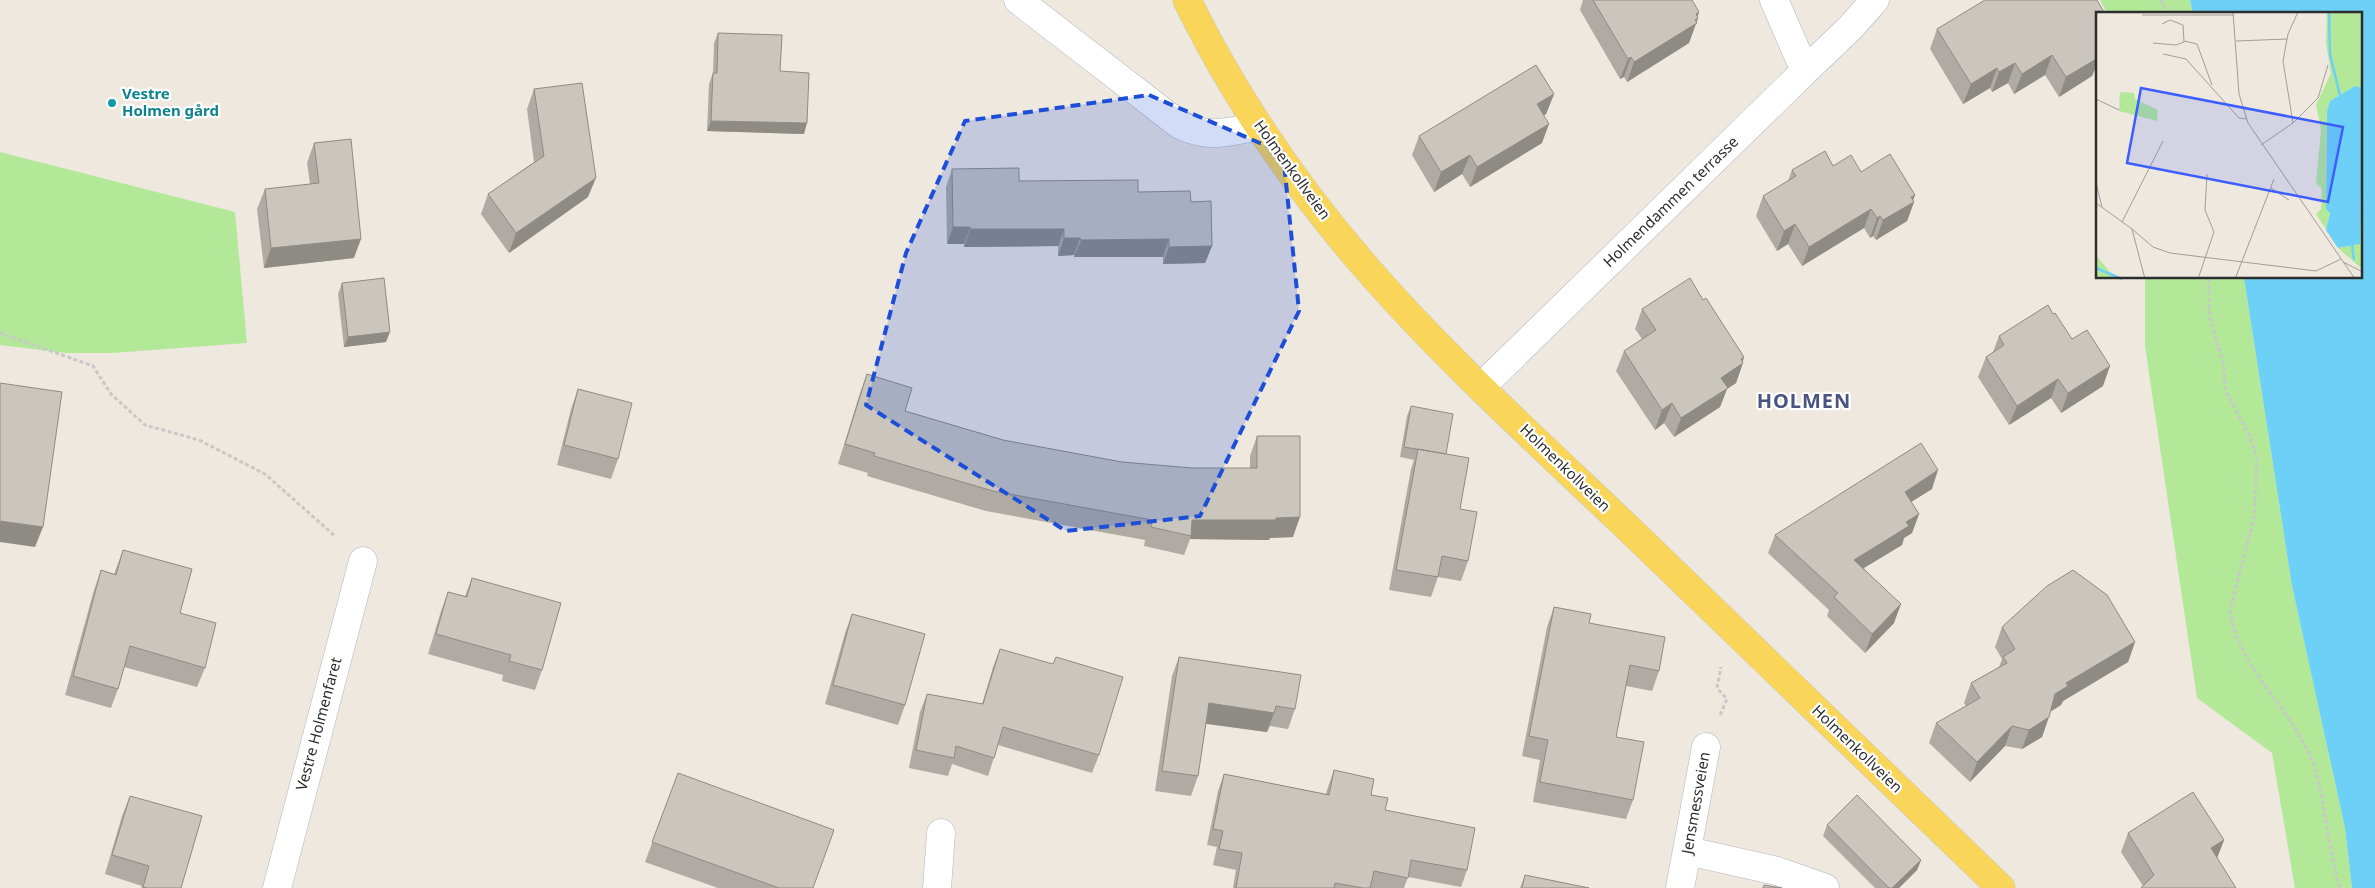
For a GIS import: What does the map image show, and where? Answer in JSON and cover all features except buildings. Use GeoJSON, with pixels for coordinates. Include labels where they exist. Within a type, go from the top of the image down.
{"type":"FeatureCollection","features":[{"type":"Feature","properties":{"kind":"main road","name":"Holmenkollveien"},"geometry":{"type":"LineString","coordinates":[[1187,0],[1228,76],[1289,171],[1350,249],[1396,300],[1481,387],[2001,888]]}},
{"type":"Feature","properties":{"kind":"street"},"geometry":{"type":"LineString","coordinates":[[1018,0],[1180,125],[1196,132],[1207,134],[1259,126]]}},
{"type":"Feature","properties":{"kind":"street"},"geometry":{"type":"LineString","coordinates":[[1774,0],[1805,71]]}},
{"type":"Feature","properties":{"kind":"street","name":"Holmendammen terrasse"},"geometry":{"type":"LineString","coordinates":[[1481,387],[1850,28],[1875,0]]}},
{"type":"Feature","properties":{"kind":"street","name":"Vestre Holmenfaret"},"geometry":{"type":"LineString","coordinates":[[277,888],[363,561]]}},
{"type":"Feature","properties":{"kind":"street","name":"Jensmessveien"},"geometry":{"type":"LineString","coordinates":[[1680,888],[1706,747]]}},
{"type":"Feature","properties":{"kind":"street"},"geometry":{"type":"LineString","coordinates":[[937,888],[941,833]]}},
{"type":"Feature","properties":{"kind":"street"},"geometry":{"type":"LineString","coordinates":[[1688,851],[1777,871],[1825,888]]}},
{"type":"Feature","properties":{"kind":"path"},"geometry":{"type":"LineString","coordinates":[[2161,0],[2167,12]]}},
{"type":"Feature","properties":{"kind":"path"},"geometry":{"type":"LineString","coordinates":[[2209,279],[2209,315],[2224,366],[2225,389],[2251,439],[2257,459],[2254,518],[2230,609],[2231,624],[2243,650],[2296,730],[2314,764],[2334,867],[2340,888]]}},
{"type":"Feature","properties":{"kind":"path"},"geometry":{"type":"LineString","coordinates":[[0,333],[93,366],[111,394],[145,425],[199,440],[265,474],[363,561]]}},
{"type":"Feature","properties":{"kind":"path","name":"Jensmessveien"},"geometry":{"type":"LineString","coordinates":[[1706,747],[1727,699],[1717,688],[1721,667]]}},
{"type":"Feature","properties":{"kind":"highlighted area"},"geometry":{"type":"Polygon","coordinates":[[[1149,95],[1283,153],[1299,311],[1200,516],[1066,531],[866,405],[906,253],[965,121],[1149,95]]]}},
{"type":"Feature","properties":{"kind":"green space"},"geometry":{"type":"Polygon","coordinates":[[[2100,0],[2190,0],[2193,12],[2106,12],[2100,0]]]}},
{"type":"Feature","properties":{"kind":"green space"},"geometry":{"type":"Polygon","coordinates":[[[0,152],[235,212],[247,343],[112,353],[66,353],[0,345],[0,152]]]}},
{"type":"Feature","properties":{"kind":"green space"},"geometry":{"type":"Polygon","coordinates":[[[2145,279],[2244,279],[2292,586],[2345,828],[2352,888],[2295,888],[2272,753],[2197,698],[2145,346],[2145,279]]]}},
{"type":"Feature","properties":{"kind":"water"},"geometry":{"type":"Polygon","coordinates":[[[2190,0],[2375,0],[2375,888],[2352,888],[2345,828],[2292,586],[2244,279],[2362,279],[2362,12],[2193,12],[2190,0]]]}},
{"type":"Feature","properties":{"kind":"place","name":"Vestre Holmen gård"},"geometry":{"type":"Point","coordinates":[112,103]}},
{"type":"Feature","properties":{"kind":"district","name":"HOLMEN"},"geometry":{"type":"Point","coordinates":[1804,401]}}]}
